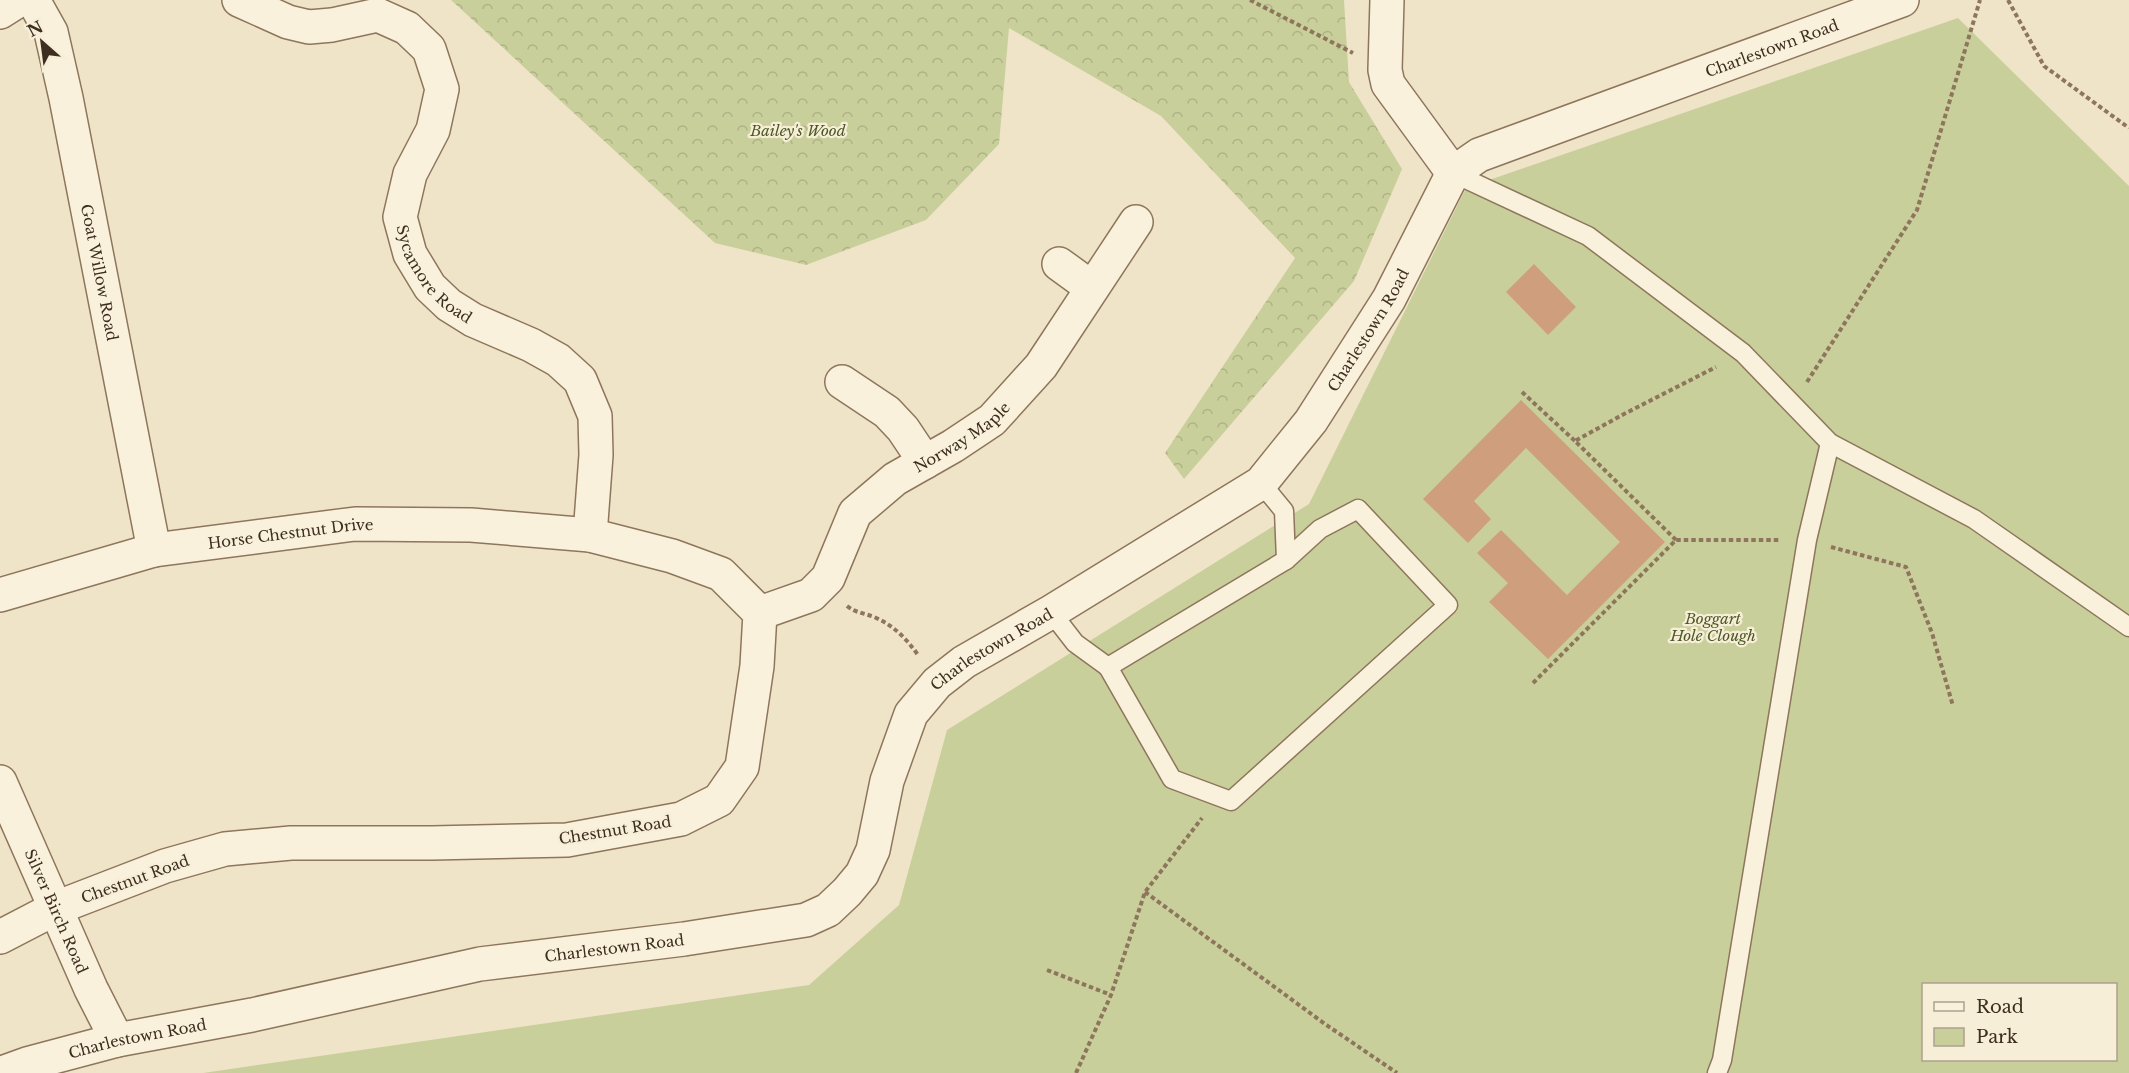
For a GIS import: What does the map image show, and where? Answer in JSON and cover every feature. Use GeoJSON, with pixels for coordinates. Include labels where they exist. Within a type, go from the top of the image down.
{"type":"FeatureCollection","features":[{"type":"Feature","properties":{"kind":"street"},"geometry":{"type":"LineString","coordinates":[[0,12],[19,0]]}},
{"type":"Feature","properties":{"kind":"street","name":"Goat Willow Road"},"geometry":{"type":"LineString","coordinates":[[33,0],[51,32],[66,98],[154,550]]}},
{"type":"Feature","properties":{"kind":"street","name":"Sycamore Road"},"geometry":{"type":"LineString","coordinates":[[239,0],[288,22],[309,27],[332,25],[378,15],[407,28],[429,49],[442,89],[433,130],[411,174],[400,217],[410,254],[430,287],[449,305],[473,320],[531,345],[558,360],[580,380],[595,416],[596,455],[590,535]]}},
{"type":"Feature","properties":{"kind":"street"},"geometry":{"type":"LineString","coordinates":[[1387,0],[1385,70],[1389,84],[1453,173]]}},
{"type":"Feature","properties":{"kind":"street","name":"Charlestown Road"},"geometry":{"type":"LineString","coordinates":[[2,1073],[117,1040],[252,1015],[480,964],[684,939],[806,920],[828,910],[862,874],[873,850],[886,781],[911,714],[937,683],[964,663],[1261,483],[1311,421],[1389,299],[1453,173],[1479,155],[1902,0]]}},
{"type":"Feature","properties":{"kind":"street","name":"Norway Maple"},"geometry":{"type":"LineString","coordinates":[[760,613],[811,595],[828,578],[855,513],[895,479],[953,446],[992,420],[1041,366],[1136,222]]}},
{"type":"Feature","properties":{"kind":"street"},"geometry":{"type":"LineString","coordinates":[[1059,264],[1092,288]]}},
{"type":"Feature","properties":{"kind":"street"},"geometry":{"type":"LineString","coordinates":[[842,382],[887,412],[903,429],[925,462]]}},
{"type":"Feature","properties":{"kind":"street","name":"Horse Chestnut Drive"},"geometry":{"type":"LineString","coordinates":[[0,596],[154,550],[355,524],[471,525],[590,535]]}},
{"type":"Feature","properties":{"kind":"street"},"geometry":{"type":"LineString","coordinates":[[590,535],[672,555],[721,574],[760,613]]}},
{"type":"Feature","properties":{"kind":"street","name":"Chestnut Road"},"geometry":{"type":"LineString","coordinates":[[0,937],[56,908],[165,866],[225,849],[291,843],[567,840],[681,819],[719,800],[742,767],[757,666],[760,613]]}},
{"type":"Feature","properties":{"kind":"street","name":"Silver Birch Road"},"geometry":{"type":"LineString","coordinates":[[0,782],[91,989],[117,1040]]}},
{"type":"Feature","properties":{"kind":"lane"},"geometry":{"type":"LineString","coordinates":[[1453,173],[1588,236],[1743,353],[1830,443],[1974,519],[2129,627]]}},
{"type":"Feature","properties":{"kind":"lane"},"geometry":{"type":"LineString","coordinates":[[1717,1073],[1722,1060],[1807,540],[1830,443]]}},
{"type":"Feature","properties":{"kind":"lane"},"geometry":{"type":"LineString","coordinates":[[1261,483],[1284,511],[1286,560]]}},
{"type":"Feature","properties":{"kind":"lane"},"geometry":{"type":"LineString","coordinates":[[1051,612],[1076,643],[1108,667],[1172,778],[1231,801],[1448,605],[1358,509],[1320,529],[1286,560],[1108,667]]}},
{"type":"Feature","properties":{"kind":"path"},"geometry":{"type":"LineString","coordinates":[[1250,0],[1385,70]]}},
{"type":"Feature","properties":{"kind":"path"},"geometry":{"type":"LineString","coordinates":[[1792,405],[1917,210],[1980,0]]}},
{"type":"Feature","properties":{"kind":"path"},"geometry":{"type":"LineString","coordinates":[[2008,0],[2044,66],[2129,128]]}},
{"type":"Feature","properties":{"kind":"path"},"geometry":{"type":"LineString","coordinates":[[1575,441],[1743,353]]}},
{"type":"Feature","properties":{"kind":"path"},"geometry":{"type":"LineString","coordinates":[[1522,392],[1676,540],[1807,540],[1906,567],[1932,633],[1953,706]]}},
{"type":"Feature","properties":{"kind":"path"},"geometry":{"type":"LineString","coordinates":[[1533,683],[1676,540]]}},
{"type":"Feature","properties":{"kind":"path"},"geometry":{"type":"LineString","coordinates":[[823,583],[836,598],[856,613],[872,616],[903,635],[937,683]]}},
{"type":"Feature","properties":{"kind":"path"},"geometry":{"type":"LineString","coordinates":[[1076,1073],[1111,995],[1145,892],[1207,811],[1215,795]]}},
{"type":"Feature","properties":{"kind":"path"},"geometry":{"type":"LineString","coordinates":[[1145,892],[1325,1024],[1397,1073]]}},
{"type":"Feature","properties":{"kind":"path"},"geometry":{"type":"LineString","coordinates":[[1047,970],[1111,995]]}},
{"type":"Feature","properties":{"kind":"green space","name":"Bailey's Wood"},"geometry":{"type":"Polygon","coordinates":[[[451,0],[1344,0],[1349,82],[1402,169],[1354,281],[1184,479],[1165,453],[1295,258],[1161,116],[1009,28],[999,144],[926,220],[806,265],[715,243],[451,0]]]}},
{"type":"Feature","properties":{"kind":"green space","name":"Boggart Hole Clough"},"geometry":{"type":"Polygon","coordinates":[[[1958,18],[2129,186],[2129,1073],[203,1073],[809,985],[899,905],[947,730],[1309,504],[1466,188],[1958,18]]]}},
{"type":"Feature","properties":{"kind":"building"},"geometry":{"type":"Polygon","coordinates":[[[1534,264],[1576,307],[1548,335],[1506,292],[1534,264]]]}},
{"type":"Feature","properties":{"kind":"building"},"geometry":{"type":"Polygon","coordinates":[[[1521,400],[1665,542],[1548,659],[1489,602],[1508,583],[1477,553],[1501,530],[1567,595],[1620,542],[1526,448],[1474,501],[1491,519],[1468,543],[1423,499],[1521,400]]]}}]}
